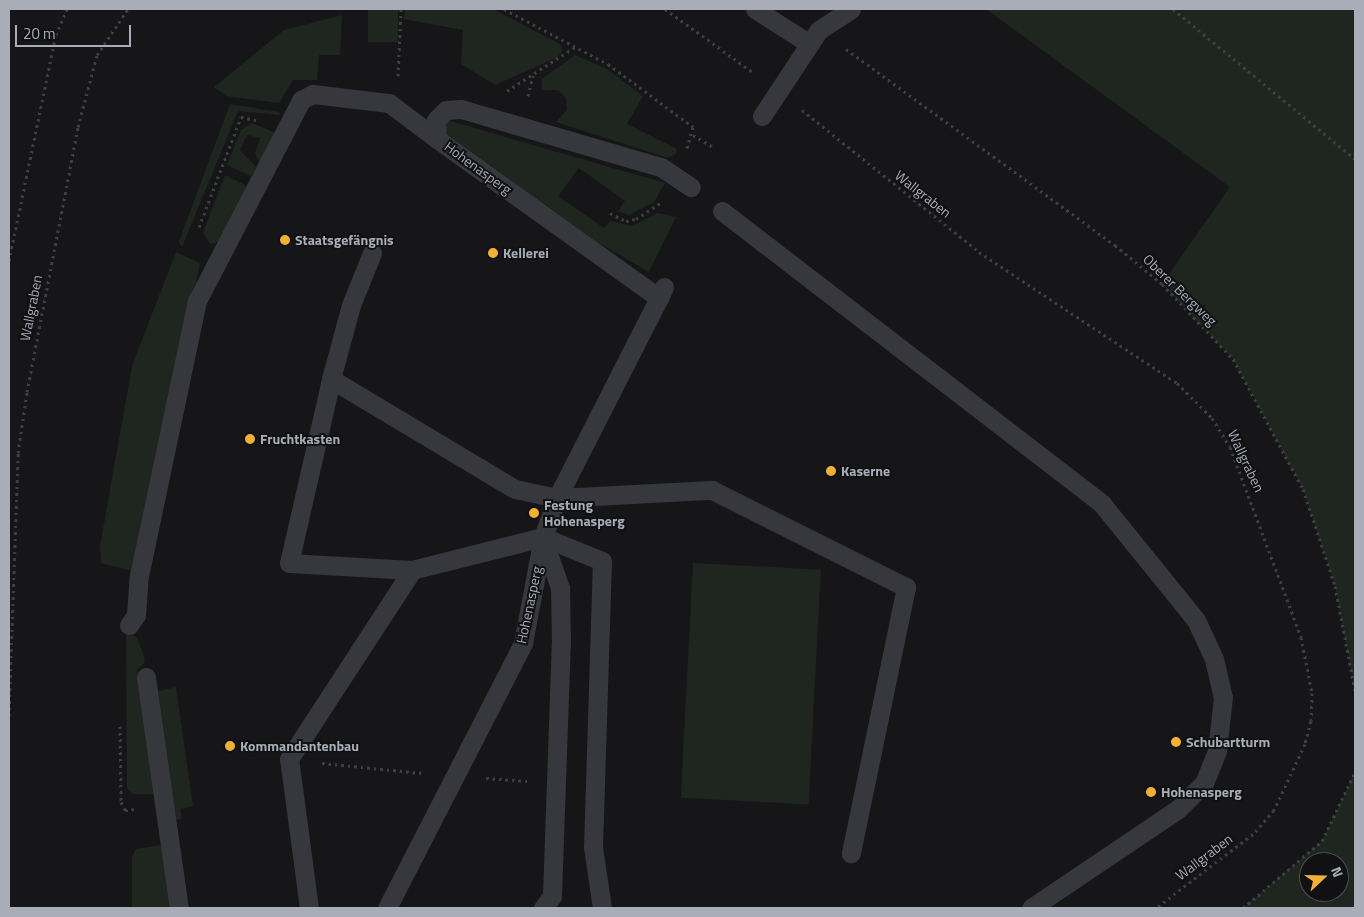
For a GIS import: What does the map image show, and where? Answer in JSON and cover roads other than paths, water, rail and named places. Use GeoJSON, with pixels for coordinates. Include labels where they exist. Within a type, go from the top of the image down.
{"type":"FeatureCollection","features":[{"type":"Feature","properties":{"kind":"lane"},"geometry":{"type":"LineString","coordinates":[[755,9],[811,44]]}},
{"type":"Feature","properties":{"kind":"lane"},"geometry":{"type":"LineString","coordinates":[[762,116],[811,44],[851,9]]}},
{"type":"Feature","properties":{"kind":"lane"},"geometry":{"type":"LineString","coordinates":[[129,625],[136,615],[139,576],[197,301],[306,95],[390,103],[437,139]]}},
{"type":"Feature","properties":{"kind":"lane","name":"Hohenasperg"},"geometry":{"type":"LineString","coordinates":[[387,908],[523,643],[543,537],[557,498],[661,293],[437,139],[436,120],[446,110],[461,109],[661,167],[682,181]]}},
{"type":"Feature","properties":{"kind":"lane"},"geometry":{"type":"LineString","coordinates":[[722,211],[1102,504],[1196,620],[1214,659],[1223,697],[1217,751],[1204,782],[1178,808],[1031,908]]}},
{"type":"Feature","properties":{"kind":"lane"},"geometry":{"type":"LineString","coordinates":[[372,253],[352,305],[331,379],[289,563],[412,570],[543,537],[602,561],[593,847],[602,908]]}},
{"type":"Feature","properties":{"kind":"lane"},"geometry":{"type":"LineString","coordinates":[[331,379],[515,489],[557,498],[712,490],[906,587],[851,853]]}},
{"type":"Feature","properties":{"kind":"lane"},"geometry":{"type":"LineString","coordinates":[[543,537],[560,588],[561,643],[552,896],[543,908]]}},
{"type":"Feature","properties":{"kind":"lane"},"geometry":{"type":"LineString","coordinates":[[309,908],[289,760],[412,570]]}},
{"type":"Feature","properties":{"kind":"lane"},"geometry":{"type":"LineString","coordinates":[[146,677],[179,908]]}},
{"type":"Feature","properties":{"kind":"place","name":"Staatsgefängnis"},"geometry":{"type":"Point","coordinates":[285,240]}},
{"type":"Feature","properties":{"kind":"place","name":"Kellerei"},"geometry":{"type":"Point","coordinates":[493,253]}},
{"type":"Feature","properties":{"kind":"place","name":"Fruchtkasten"},"geometry":{"type":"Point","coordinates":[250,439]}},
{"type":"Feature","properties":{"kind":"place","name":"Kaserne"},"geometry":{"type":"Point","coordinates":[831,471]}},
{"type":"Feature","properties":{"kind":"place","name":"Festung Hohenasperg"},"geometry":{"type":"Point","coordinates":[534,513]}},
{"type":"Feature","properties":{"kind":"place","name":"Schubartturm"},"geometry":{"type":"Point","coordinates":[1176,742]}},
{"type":"Feature","properties":{"kind":"place","name":"Kommandantenbau"},"geometry":{"type":"Point","coordinates":[230,746]}},
{"type":"Feature","properties":{"kind":"place","name":"Hohenasperg"},"geometry":{"type":"Point","coordinates":[1151,792]}}]}
